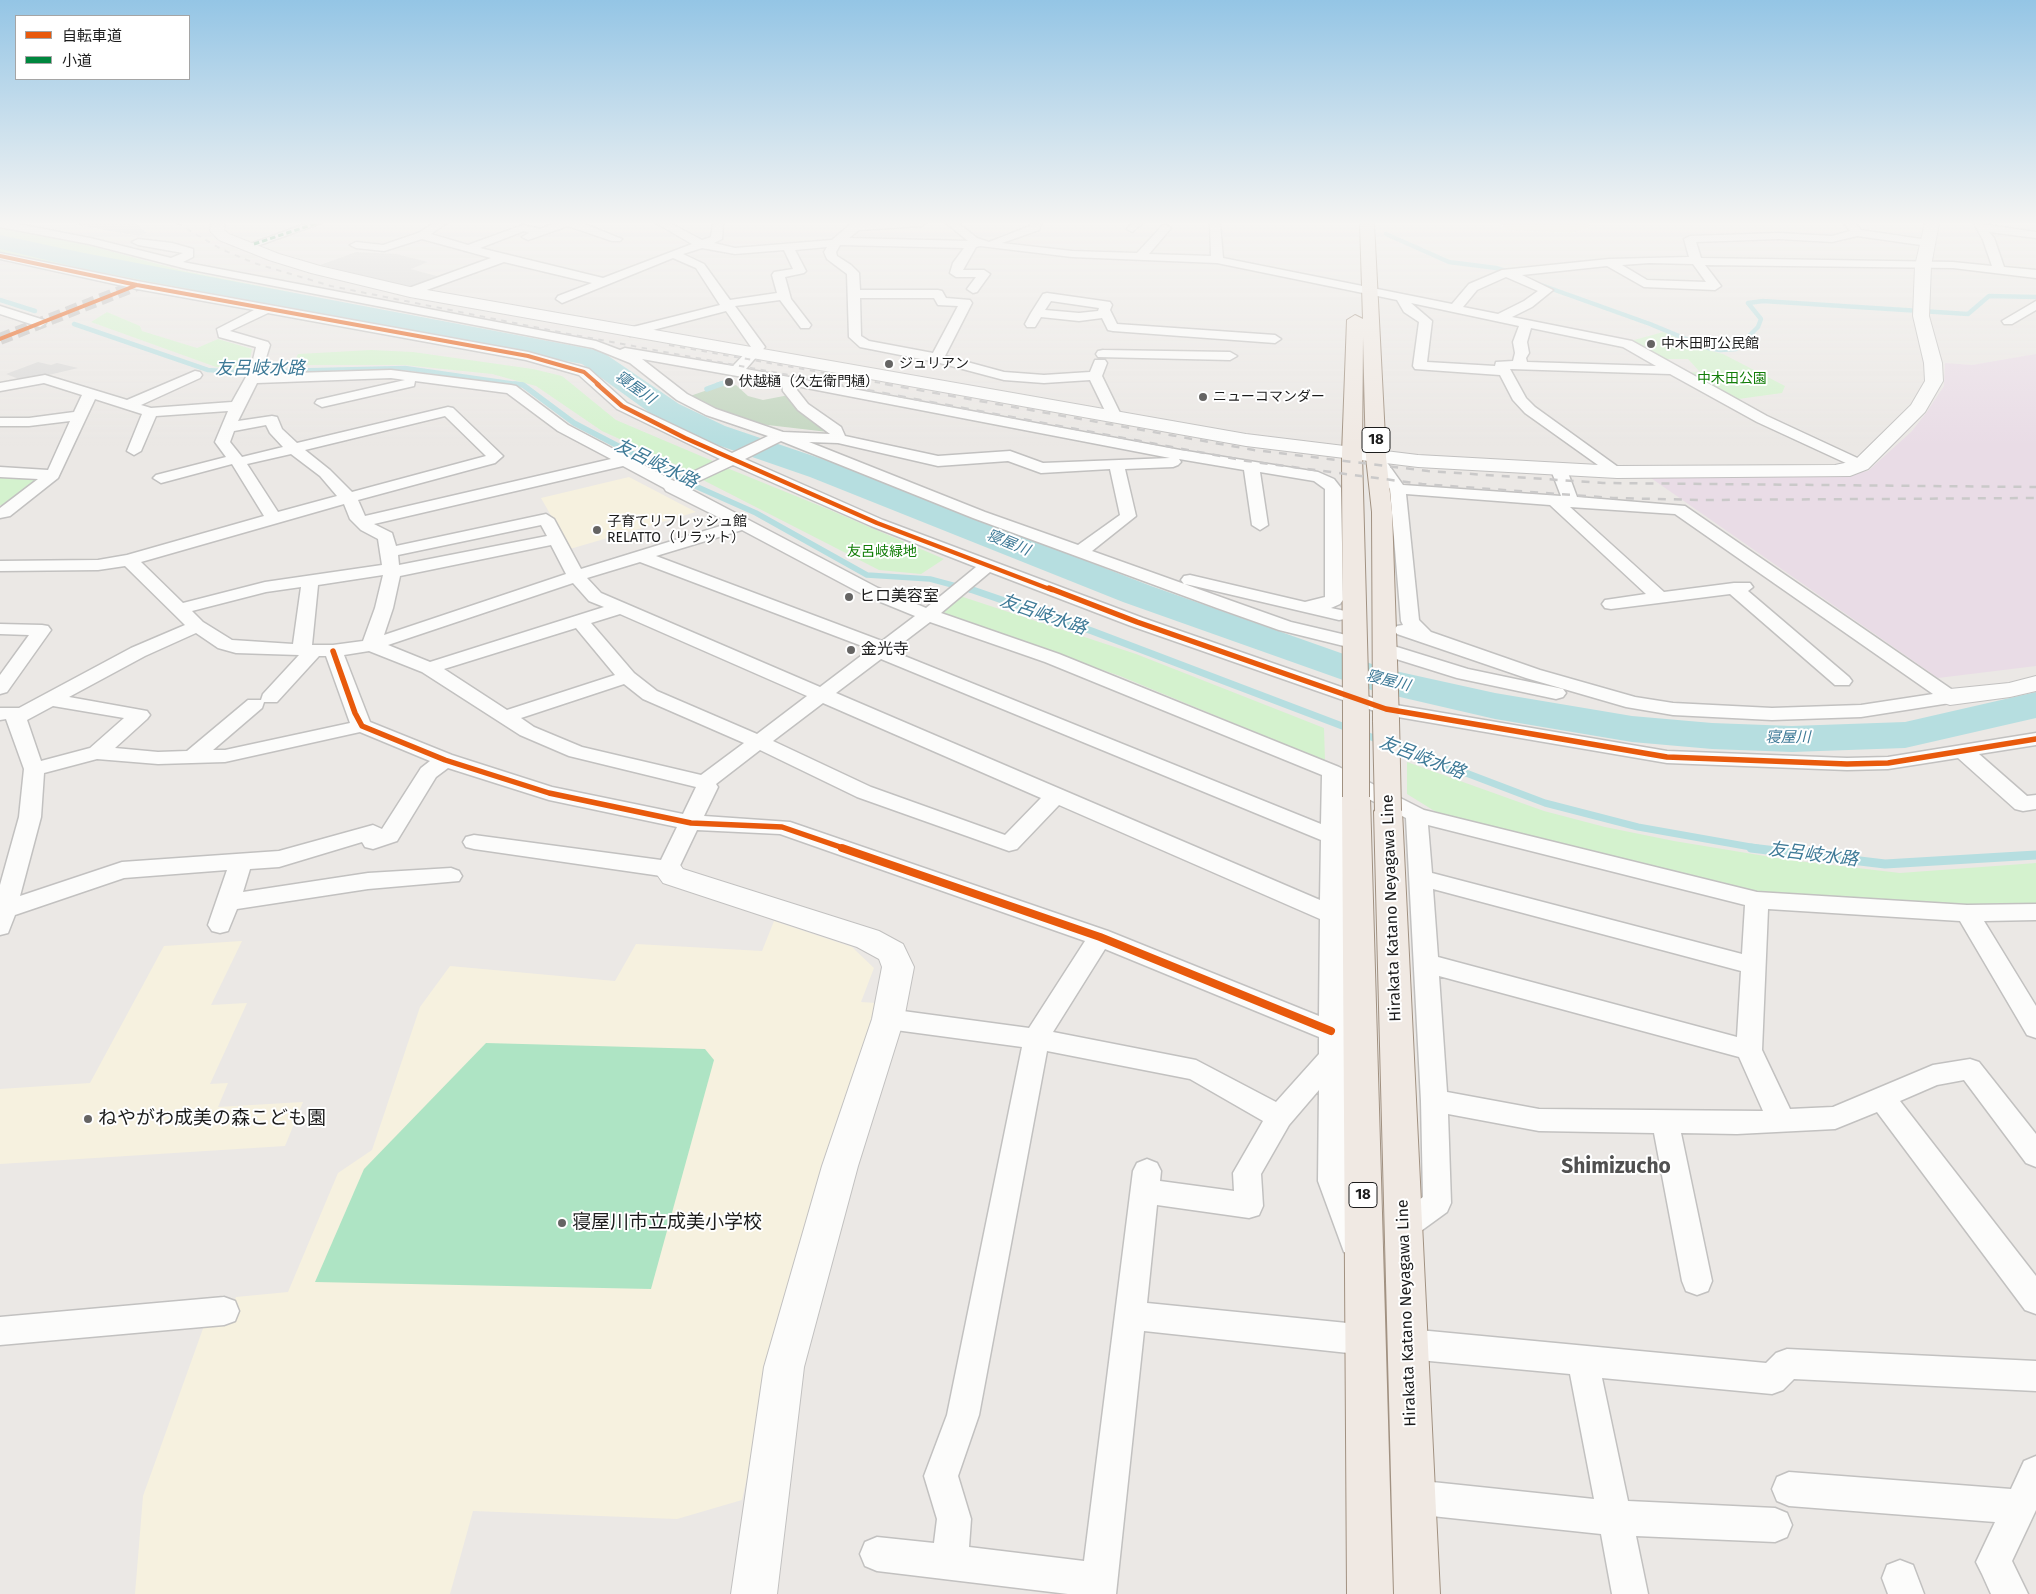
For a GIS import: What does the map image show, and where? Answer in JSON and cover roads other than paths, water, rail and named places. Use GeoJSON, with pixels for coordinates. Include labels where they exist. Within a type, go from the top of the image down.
{"type":"FeatureCollection","features":[{"type":"Feature","properties":{"kind":"main road","name":"Hirakata Katano Neyagawa Line"},"geometry":{"type":"LineString","coordinates":[[1363,297],[1352,454],[1356,702],[1373,799],[1404,1227],[1417,1594]]}},
{"type":"Feature","properties":{"kind":"main road","name":"Hirakata Katano Neyagawa Line"},"geometry":{"type":"LineString","coordinates":[[1364,297],[1382,512],[1386,711],[1373,799],[1364,1270],[1370,1594]]}},
{"type":"Feature","properties":{"kind":"street"},"geometry":{"type":"LineString","coordinates":[[208,297],[528,356],[584,372],[622,406],[878,524],[1137,622],[1356,702],[1386,711],[1667,757],[1855,764],[1888,763],[2036,740]]}},
{"type":"Feature","properties":{"kind":"street"},"geometry":{"type":"LineString","coordinates":[[274,518],[237,460],[222,442],[237,406],[254,375],[263,345],[224,334],[223,329],[294,297]]}},
{"type":"Feature","properties":{"kind":"street"},"geometry":{"type":"LineString","coordinates":[[344,297],[596,344],[617,351],[635,360],[682,397],[711,412],[979,515],[1285,626],[1356,645]]}},
{"type":"Feature","properties":{"kind":"street"},"geometry":{"type":"LineString","coordinates":[[440,297],[1246,440],[1376,457],[1559,470],[1617,472],[1835,471],[1850,470],[1861,465],[1918,408],[1934,381],[1933,363],[1923,328],[1922,297]]}},
{"type":"Feature","properties":{"kind":"street"},"geometry":{"type":"LineString","coordinates":[[562,299],[566,297]]}},
{"type":"Feature","properties":{"kind":"street"},"geometry":{"type":"LineString","coordinates":[[721,297],[758,347],[737,371]]}},
{"type":"Feature","properties":{"kind":"street"},"geometry":{"type":"LineString","coordinates":[[630,332],[726,305],[775,297]]}},
{"type":"Feature","properties":{"kind":"street"},"geometry":{"type":"LineString","coordinates":[[785,297],[805,325]]}},
{"type":"Feature","properties":{"kind":"street"},"geometry":{"type":"LineString","coordinates":[[854,297],[855,337],[865,344],[937,358],[1004,376],[1026,379],[1095,376]]}},
{"type":"Feature","properties":{"kind":"street"},"geometry":{"type":"LineString","coordinates":[[937,358],[966,303],[942,302],[940,297]]}},
{"type":"Feature","properties":{"kind":"street"},"geometry":{"type":"LineString","coordinates":[[1394,297],[1502,317],[1627,344],[1762,419],[1861,465]]}},
{"type":"Feature","properties":{"kind":"street"},"geometry":{"type":"LineString","coordinates":[[1455,308],[1464,297]]}},
{"type":"Feature","properties":{"kind":"street"},"geometry":{"type":"LineString","coordinates":[[1502,317],[1537,297]]}},
{"type":"Feature","properties":{"kind":"street"},"geometry":{"type":"LineString","coordinates":[[1402,299],[1408,309],[1426,321],[1420,366],[1504,371]]}},
{"type":"Feature","properties":{"kind":"street"},"geometry":{"type":"LineString","coordinates":[[2008,321],[2036,304]]}},
{"type":"Feature","properties":{"kind":"street"},"geometry":{"type":"LineString","coordinates":[[0,310],[40,323]]}},
{"type":"Feature","properties":{"kind":"street"},"geometry":{"type":"LineString","coordinates":[[1031,324],[1037,313],[1080,318],[1106,314],[1113,327],[1095,376],[1115,418]]}},
{"type":"Feature","properties":{"kind":"street"},"geometry":{"type":"LineString","coordinates":[[1521,365],[1519,358],[1522,353],[1520,342],[1526,322]]}},
{"type":"Feature","properties":{"kind":"street"},"geometry":{"type":"LineString","coordinates":[[1113,327],[1275,339]]}},
{"type":"Feature","properties":{"kind":"street"},"geometry":{"type":"LineString","coordinates":[[617,351],[642,353],[1180,455],[1318,477],[1328,482],[1333,488],[1334,600],[1322,605],[1306,607]]}},
{"type":"Feature","properties":{"kind":"street"},"geometry":{"type":"LineString","coordinates":[[1104,354],[1230,356]]}},
{"type":"Feature","properties":{"kind":"street"},"geometry":{"type":"LineString","coordinates":[[1617,472],[1530,410],[1520,400],[1500,365],[1673,370]]}},
{"type":"Feature","properties":{"kind":"street"},"geometry":{"type":"LineString","coordinates":[[339,374],[320,406],[432,378]]}},
{"type":"Feature","properties":{"kind":"street"},"geometry":{"type":"LineString","coordinates":[[254,375],[391,374],[511,388],[563,428],[672,488],[872,592],[928,615],[1052,658],[1373,799],[1756,900],[1966,913],[2036,912]]}},
{"type":"Feature","properties":{"kind":"street"},"geometry":{"type":"LineString","coordinates":[[128,405],[195,375]]}},
{"type":"Feature","properties":{"kind":"street"},"geometry":{"type":"LineString","coordinates":[[0,388],[45,379],[150,412],[237,406]]}},
{"type":"Feature","properties":{"kind":"street"},"geometry":{"type":"LineString","coordinates":[[789,381],[790,391],[803,407],[836,430],[838,439]]}},
{"type":"Feature","properties":{"kind":"street"},"geometry":{"type":"LineString","coordinates":[[0,513],[4,513],[53,475],[90,394]]}},
{"type":"Feature","properties":{"kind":"street"},"geometry":{"type":"LineString","coordinates":[[0,566],[98,565],[129,560],[347,497],[490,460],[494,456],[448,410],[161,478]]}},
{"type":"Feature","properties":{"kind":"street"},"geometry":{"type":"LineString","coordinates":[[134,451],[150,412]]}},
{"type":"Feature","properties":{"kind":"street"},"geometry":{"type":"LineString","coordinates":[[0,422],[29,422],[80,416]]}},
{"type":"Feature","properties":{"kind":"street"},"geometry":{"type":"LineString","coordinates":[[229,427],[272,420],[275,430],[293,448],[326,473],[347,497],[356,516],[386,537],[390,565],[384,608],[371,645]]}},
{"type":"Feature","properties":{"kind":"street"},"geometry":{"type":"LineString","coordinates":[[672,488],[777,438],[838,439],[938,461],[1010,456],[1041,468],[1173,462],[1180,455]]}},
{"type":"Feature","properties":{"kind":"street"},"geometry":{"type":"LineString","coordinates":[[1376,457],[1398,489],[1410,621],[1425,636]]}},
{"type":"Feature","properties":{"kind":"street"},"geometry":{"type":"LineString","coordinates":[[362,522],[624,461]]}},
{"type":"Feature","properties":{"kind":"street"},"geometry":{"type":"LineString","coordinates":[[1081,551],[1128,516],[1117,465]]}},
{"type":"Feature","properties":{"kind":"street"},"geometry":{"type":"LineString","coordinates":[[1252,466],[1260,525]]}},
{"type":"Feature","properties":{"kind":"street"},"geometry":{"type":"LineString","coordinates":[[1559,470],[1563,501],[1660,598]]}},
{"type":"Feature","properties":{"kind":"street"},"geometry":{"type":"LineString","coordinates":[[0,472],[53,475]]}},
{"type":"Feature","properties":{"kind":"street"},"geometry":{"type":"LineString","coordinates":[[1398,489],[1679,509],[1950,698]]}},
{"type":"Feature","properties":{"kind":"street"},"geometry":{"type":"LineString","coordinates":[[180,609],[266,587],[310,581],[390,565],[546,519],[576,576],[595,597],[824,694],[1333,915]]}},
{"type":"Feature","properties":{"kind":"street"},"geometry":{"type":"LineString","coordinates":[[129,560],[197,626],[225,644],[236,647],[316,650],[371,645],[576,576],[743,524]]}},
{"type":"Feature","properties":{"kind":"street"},"geometry":{"type":"LineString","coordinates":[[640,556],[882,650],[1331,836]]}},
{"type":"Feature","properties":{"kind":"street"},"geometry":{"type":"LineString","coordinates":[[1102,559],[1339,615]]}},
{"type":"Feature","properties":{"kind":"street"},"geometry":{"type":"LineString","coordinates":[[371,645],[429,668],[527,731],[576,752],[705,782],[928,615],[988,566]]}},
{"type":"Feature","properties":{"kind":"street"},"geometry":{"type":"LineString","coordinates":[[310,581],[316,650],[362,726]]}},
{"type":"Feature","properties":{"kind":"street"},"geometry":{"type":"LineString","coordinates":[[1611,604],[1739,588],[1842,682]]}},
{"type":"Feature","properties":{"kind":"street"},"geometry":{"type":"LineString","coordinates":[[429,668],[621,608]]}},
{"type":"Feature","properties":{"kind":"street"},"geometry":{"type":"LineString","coordinates":[[580,621],[627,676],[650,695],[759,742],[864,792],[1009,844],[1056,795]]}},
{"type":"Feature","properties":{"kind":"street"},"geometry":{"type":"LineString","coordinates":[[2,919],[30,817],[34,769],[8,716],[52,700],[138,652],[197,626]]}},
{"type":"Feature","properties":{"kind":"street"},"geometry":{"type":"LineString","coordinates":[[0,629],[42,630],[0,688]]}},
{"type":"Feature","properties":{"kind":"street"},"geometry":{"type":"LineString","coordinates":[[1403,630],[1533,674],[1633,703]]}},
{"type":"Feature","properties":{"kind":"street"},"geometry":{"type":"LineString","coordinates":[[192,757],[263,701],[316,650]]}},
{"type":"Feature","properties":{"kind":"street"},"geometry":{"type":"LineString","coordinates":[[1384,653],[1464,674],[1574,697],[1673,709],[1772,714],[1861,711],[2010,690],[2036,683]]}},
{"type":"Feature","properties":{"kind":"street"},"geometry":{"type":"LineString","coordinates":[[504,717],[627,676]]}},
{"type":"Feature","properties":{"kind":"street"},"geometry":{"type":"LineString","coordinates":[[52,700],[140,715],[96,753]]}},
{"type":"Feature","properties":{"kind":"street"},"geometry":{"type":"LineString","coordinates":[[34,769],[96,753],[158,758],[225,756],[362,726],[445,760],[549,793],[691,823],[782,827],[1100,937],[1331,1031]]}},
{"type":"Feature","properties":{"kind":"street"},"geometry":{"type":"LineString","coordinates":[[1964,751],[2023,804],[2036,802]]}},
{"type":"Feature","properties":{"kind":"street"},"geometry":{"type":"LineString","coordinates":[[2,919],[122,870],[279,859],[373,832],[373,842],[389,836],[428,773],[445,760]]}},
{"type":"Feature","properties":{"kind":"street"},"geometry":{"type":"LineString","coordinates":[[668,869],[707,787],[705,782]]}},
{"type":"Feature","properties":{"kind":"street"},"geometry":{"type":"LineString","coordinates":[[1331,836],[1373,799]]}},
{"type":"Feature","properties":{"kind":"street"},"geometry":{"type":"LineString","coordinates":[[1373,799],[1420,878],[1434,1101],[1436,1203],[1404,1227]]}},
{"type":"Feature","properties":{"kind":"street"},"geometry":{"type":"LineString","coordinates":[[1331,836],[1333,915],[1331,1031],[1332,1180],[1364,1270]]}},
{"type":"Feature","properties":{"kind":"street"},"geometry":{"type":"LineString","coordinates":[[474,842],[668,869],[674,876],[868,939],[892,952],[898,967],[888,1019],[840,1166],[784,1367],[754,1594]]}},
{"type":"Feature","properties":{"kind":"street"},"geometry":{"type":"LineString","coordinates":[[220,925],[241,862]]}},
{"type":"Feature","properties":{"kind":"street"},"geometry":{"type":"LineString","coordinates":[[227,902],[368,881],[451,876]]}},
{"type":"Feature","properties":{"kind":"street"},"geometry":{"type":"LineString","coordinates":[[1420,878],[1752,965]]}},
{"type":"Feature","properties":{"kind":"street"},"geometry":{"type":"LineString","coordinates":[[1756,900],[1748,1050],[1781,1120]]}},
{"type":"Feature","properties":{"kind":"street"},"geometry":{"type":"LineString","coordinates":[[1966,913],[2025,992],[2036,1028]]}},
{"type":"Feature","properties":{"kind":"street"},"geometry":{"type":"LineString","coordinates":[[950,1562],[954,1519],[942,1476],[963,1415],[1036,1039],[1100,937]]}},
{"type":"Feature","properties":{"kind":"street"},"geometry":{"type":"LineString","coordinates":[[1425,963],[1748,1050]]}},
{"type":"Feature","properties":{"kind":"street"},"geometry":{"type":"LineString","coordinates":[[888,1019],[1036,1039],[1196,1070],[1279,1117]]}},
{"type":"Feature","properties":{"kind":"street"},"geometry":{"type":"LineString","coordinates":[[877,1554],[950,1562],[1099,1587],[1146,1181],[1248,1206],[1247,1174],[1279,1117],[1331,1058]]}},
{"type":"Feature","properties":{"kind":"street"},"geometry":{"type":"LineString","coordinates":[[1434,1101],[1539,1120],[1736,1123],[1835,1118],[1933,1075],[1970,1069],[2036,1155]]}},
{"type":"Feature","properties":{"kind":"street"},"geometry":{"type":"LineString","coordinates":[[1882,1097],[2036,1300]]}},
{"type":"Feature","properties":{"kind":"street"},"geometry":{"type":"LineString","coordinates":[[1665,1122],[1697,1281]]}},
{"type":"Feature","properties":{"kind":"street"},"geometry":{"type":"LineString","coordinates":[[0,1331],[224,1311]]}},
{"type":"Feature","properties":{"kind":"street"},"geometry":{"type":"LineString","coordinates":[[1130,1315],[1366,1340]]}},
{"type":"Feature","properties":{"kind":"street"},"geometry":{"type":"LineString","coordinates":[[1408,1344],[1772,1379],[1787,1364],[2036,1376]]}},
{"type":"Feature","properties":{"kind":"street"},"geometry":{"type":"LineString","coordinates":[[1583,1362],[1630,1594]]}},
{"type":"Feature","properties":{"kind":"street"},"geometry":{"type":"LineString","coordinates":[[2010,1594],[1994,1562],[2036,1473]]}},
{"type":"Feature","properties":{"kind":"street"},"geometry":{"type":"LineString","coordinates":[[1789,1489],[2020,1507]]}},
{"type":"Feature","properties":{"kind":"street"},"geometry":{"type":"LineString","coordinates":[[1413,1497],[1614,1518],[1775,1525]]}},
{"type":"Feature","properties":{"kind":"waterway","name":"寝屋川"},"geometry":{"type":"LineString","coordinates":[[276,297],[591,357],[668,411],[714,433],[822,470],[1137,594],[1374,679],[1495,706],[1632,729],[1712,736],[1792,739],[1905,735],[2036,705]]}},
{"type":"Feature","properties":{"kind":"waterway"},"geometry":{"type":"LineString","coordinates":[[1576,297],[1650,324],[1708,348],[1720,350],[1736,349],[1758,327],[1761,319],[1748,303],[1763,301],[1968,314],[1987,297]]}},
{"type":"Feature","properties":{"kind":"waterway"},"geometry":{"type":"LineString","coordinates":[[0,300],[35,311]]}},
{"type":"Feature","properties":{"kind":"waterway","name":"友呂岐水路"},"geometry":{"type":"LineString","coordinates":[[74,324],[208,370],[234,372],[405,368],[523,385]]}},
{"type":"Feature","properties":{"kind":"waterway"},"geometry":{"type":"LineString","coordinates":[[717,385],[726,382]]}},
{"type":"Feature","properties":{"kind":"waterway","name":"友呂岐水路"},"geometry":{"type":"LineString","coordinates":[[515,384],[523,385]]}},
{"type":"Feature","properties":{"kind":"waterway"},"geometry":{"type":"LineString","coordinates":[[707,389],[721,384]]}},
{"type":"Feature","properties":{"kind":"waterway","name":"友呂岐水路"},"geometry":{"type":"LineString","coordinates":[[523,385],[574,423],[693,485],[756,513],[867,575],[930,579],[971,590]]}},
{"type":"Feature","properties":{"kind":"waterway","name":"友呂岐水路"},"geometry":{"type":"LineString","coordinates":[[967,588],[1092,631],[1545,803],[1638,827],[1762,849]]}},
{"type":"Feature","properties":{"kind":"waterway","name":"友呂岐水路"},"geometry":{"type":"LineString","coordinates":[[1751,848],[1885,864],[2036,855]]}},
{"type":"Feature","properties":{"kind":"tunnel"},"geometry":{"type":"LineString","coordinates":[[0,339],[106,297]]}},
{"type":"Feature","properties":{"kind":"railway"},"geometry":{"type":"LineString","coordinates":[[387,297],[574,335],[842,385]]}},
{"type":"Feature","properties":{"kind":"railway"},"geometry":{"type":"LineString","coordinates":[[669,345],[892,385]]}},
{"type":"Feature","properties":{"kind":"railway"},"geometry":{"type":"LineString","coordinates":[[835,384],[1247,461],[1422,484],[1613,498],[1703,500],[2036,498]]}},
{"type":"Feature","properties":{"kind":"railway"},"geometry":{"type":"LineString","coordinates":[[885,384],[1254,450],[1428,471],[1603,483],[2036,487]]}},
{"type":"Feature","properties":{"kind":"place","name":"中木田町公民館"},"geometry":{"type":"Point","coordinates":[1651,344]}},
{"type":"Feature","properties":{"kind":"place","name":"ジュリアン"},"geometry":{"type":"Point","coordinates":[889,364]}},
{"type":"Feature","properties":{"kind":"place","name":"伏越樋（久左衛門樋）"},"geometry":{"type":"Point","coordinates":[729,382]}},
{"type":"Feature","properties":{"kind":"place","name":"ニューコマンダー"},"geometry":{"type":"Point","coordinates":[1203,397]}},
{"type":"Feature","properties":{"kind":"place","name":"子育てリフレッシュ館 RELATTO（リラット）"},"geometry":{"type":"Point","coordinates":[597,530]}},
{"type":"Feature","properties":{"kind":"place","name":"ヒロ美容室"},"geometry":{"type":"Point","coordinates":[849,597]}},
{"type":"Feature","properties":{"kind":"place","name":"金光寺"},"geometry":{"type":"Point","coordinates":[851,650]}},
{"type":"Feature","properties":{"kind":"place","name":"ねやがわ成美の森こども園"},"geometry":{"type":"Point","coordinates":[88,1119]}},
{"type":"Feature","properties":{"kind":"place","name":"寝屋川市立成美小学校"},"geometry":{"type":"Point","coordinates":[562,1223]}},
{"type":"Feature","properties":{"kind":"district","name":"Shimizucho"},"geometry":{"type":"Point","coordinates":[1616,1167]}},
{"type":"Feature","properties":{"kind":"park label","name":"中木田公園"},"geometry":{"type":"Point","coordinates":[1732,379]}},
{"type":"Feature","properties":{"kind":"park label","name":"友呂岐緑地"},"geometry":{"type":"Point","coordinates":[882,552]}}]}
